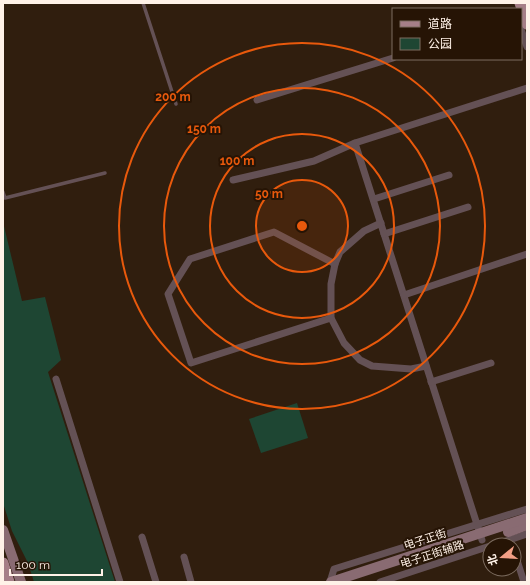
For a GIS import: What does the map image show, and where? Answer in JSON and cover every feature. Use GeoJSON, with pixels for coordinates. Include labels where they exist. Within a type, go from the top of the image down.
{"type":"FeatureCollection","features":[{"type":"Feature","properties":{"kind":"main road"},"geometry":{"type":"LineString","coordinates":[[522,9],[527,24]]}},
{"type":"Feature","properties":{"kind":"main road","name":"电子正街"},"geometry":{"type":"LineString","coordinates":[[352,582],[482,536],[527,518]]}},
{"type":"Feature","properties":{"kind":"main road","name":"电子正街"},"geometry":{"type":"LineString","coordinates":[[512,537],[527,525]]}},
{"type":"Feature","properties":{"kind":"main road"},"geometry":{"type":"LineString","coordinates":[[3,530],[21,582]]}},
{"type":"Feature","properties":{"kind":"main road","name":"电子正街"},"geometry":{"type":"LineString","coordinates":[[331,582],[482,536]]}},
{"type":"Feature","properties":{"kind":"main road"},"geometry":{"type":"LineString","coordinates":[[3,563],[9,582]]}},
{"type":"Feature","properties":{"kind":"street"},"geometry":{"type":"LineString","coordinates":[[522,32],[527,47]]}},
{"type":"Feature","properties":{"kind":"street"},"geometry":{"type":"LineString","coordinates":[[257,100],[392,58]]}},
{"type":"Feature","properties":{"kind":"street"},"geometry":{"type":"LineString","coordinates":[[233,180],[314,161],[355,143],[527,88]]}},
{"type":"Feature","properties":{"kind":"street"},"geometry":{"type":"LineString","coordinates":[[355,143],[482,536]]}},
{"type":"Feature","properties":{"kind":"street"},"geometry":{"type":"LineString","coordinates":[[374,200],[449,175]]}},
{"type":"Feature","properties":{"kind":"street"},"geometry":{"type":"LineString","coordinates":[[384,234],[468,207]]}},
{"type":"Feature","properties":{"kind":"street"},"geometry":{"type":"LineString","coordinates":[[381,224],[364,231],[340,252],[335,264],[331,284],[331,318],[344,343],[360,360],[372,366],[410,369],[426,366]]}},
{"type":"Feature","properties":{"kind":"street"},"geometry":{"type":"LineString","coordinates":[[331,318],[191,363],[168,294],[190,259],[274,232],[335,264]]}},
{"type":"Feature","properties":{"kind":"street"},"geometry":{"type":"LineString","coordinates":[[404,295],[527,254]]}},
{"type":"Feature","properties":{"kind":"street"},"geometry":{"type":"LineString","coordinates":[[431,382],[491,363]]}},
{"type":"Feature","properties":{"kind":"street"},"geometry":{"type":"LineString","coordinates":[[56,379],[120,582]]}},
{"type":"Feature","properties":{"kind":"street","name":"电子正街辅路"},"geometry":{"type":"LineString","coordinates":[[380,582],[482,536],[527,508]]}},
{"type":"Feature","properties":{"kind":"street"},"geometry":{"type":"LineString","coordinates":[[517,537],[527,534]]}},
{"type":"Feature","properties":{"kind":"street"},"geometry":{"type":"LineString","coordinates":[[142,536],[156,582]]}},
{"type":"Feature","properties":{"kind":"street"},"geometry":{"type":"LineString","coordinates":[[184,557],[191,582]]}},
{"type":"Feature","properties":{"kind":"lane"},"geometry":{"type":"LineString","coordinates":[[143,3],[176,104]]}},
{"type":"Feature","properties":{"kind":"lane"},"geometry":{"type":"LineString","coordinates":[[3,192],[5,198],[105,173]]}},
{"type":"Feature","properties":{"kind":"green space"},"geometry":{"type":"Polygon","coordinates":[[[3,222],[22,301],[45,297],[61,360],[48,372],[115,582],[34,582],[28,563],[12,531],[3,503],[3,222]]]}},
{"type":"Feature","properties":{"kind":"green space"},"geometry":{"type":"Polygon","coordinates":[[[297,403],[308,438],[261,453],[249,419],[297,403]]]}}]}
